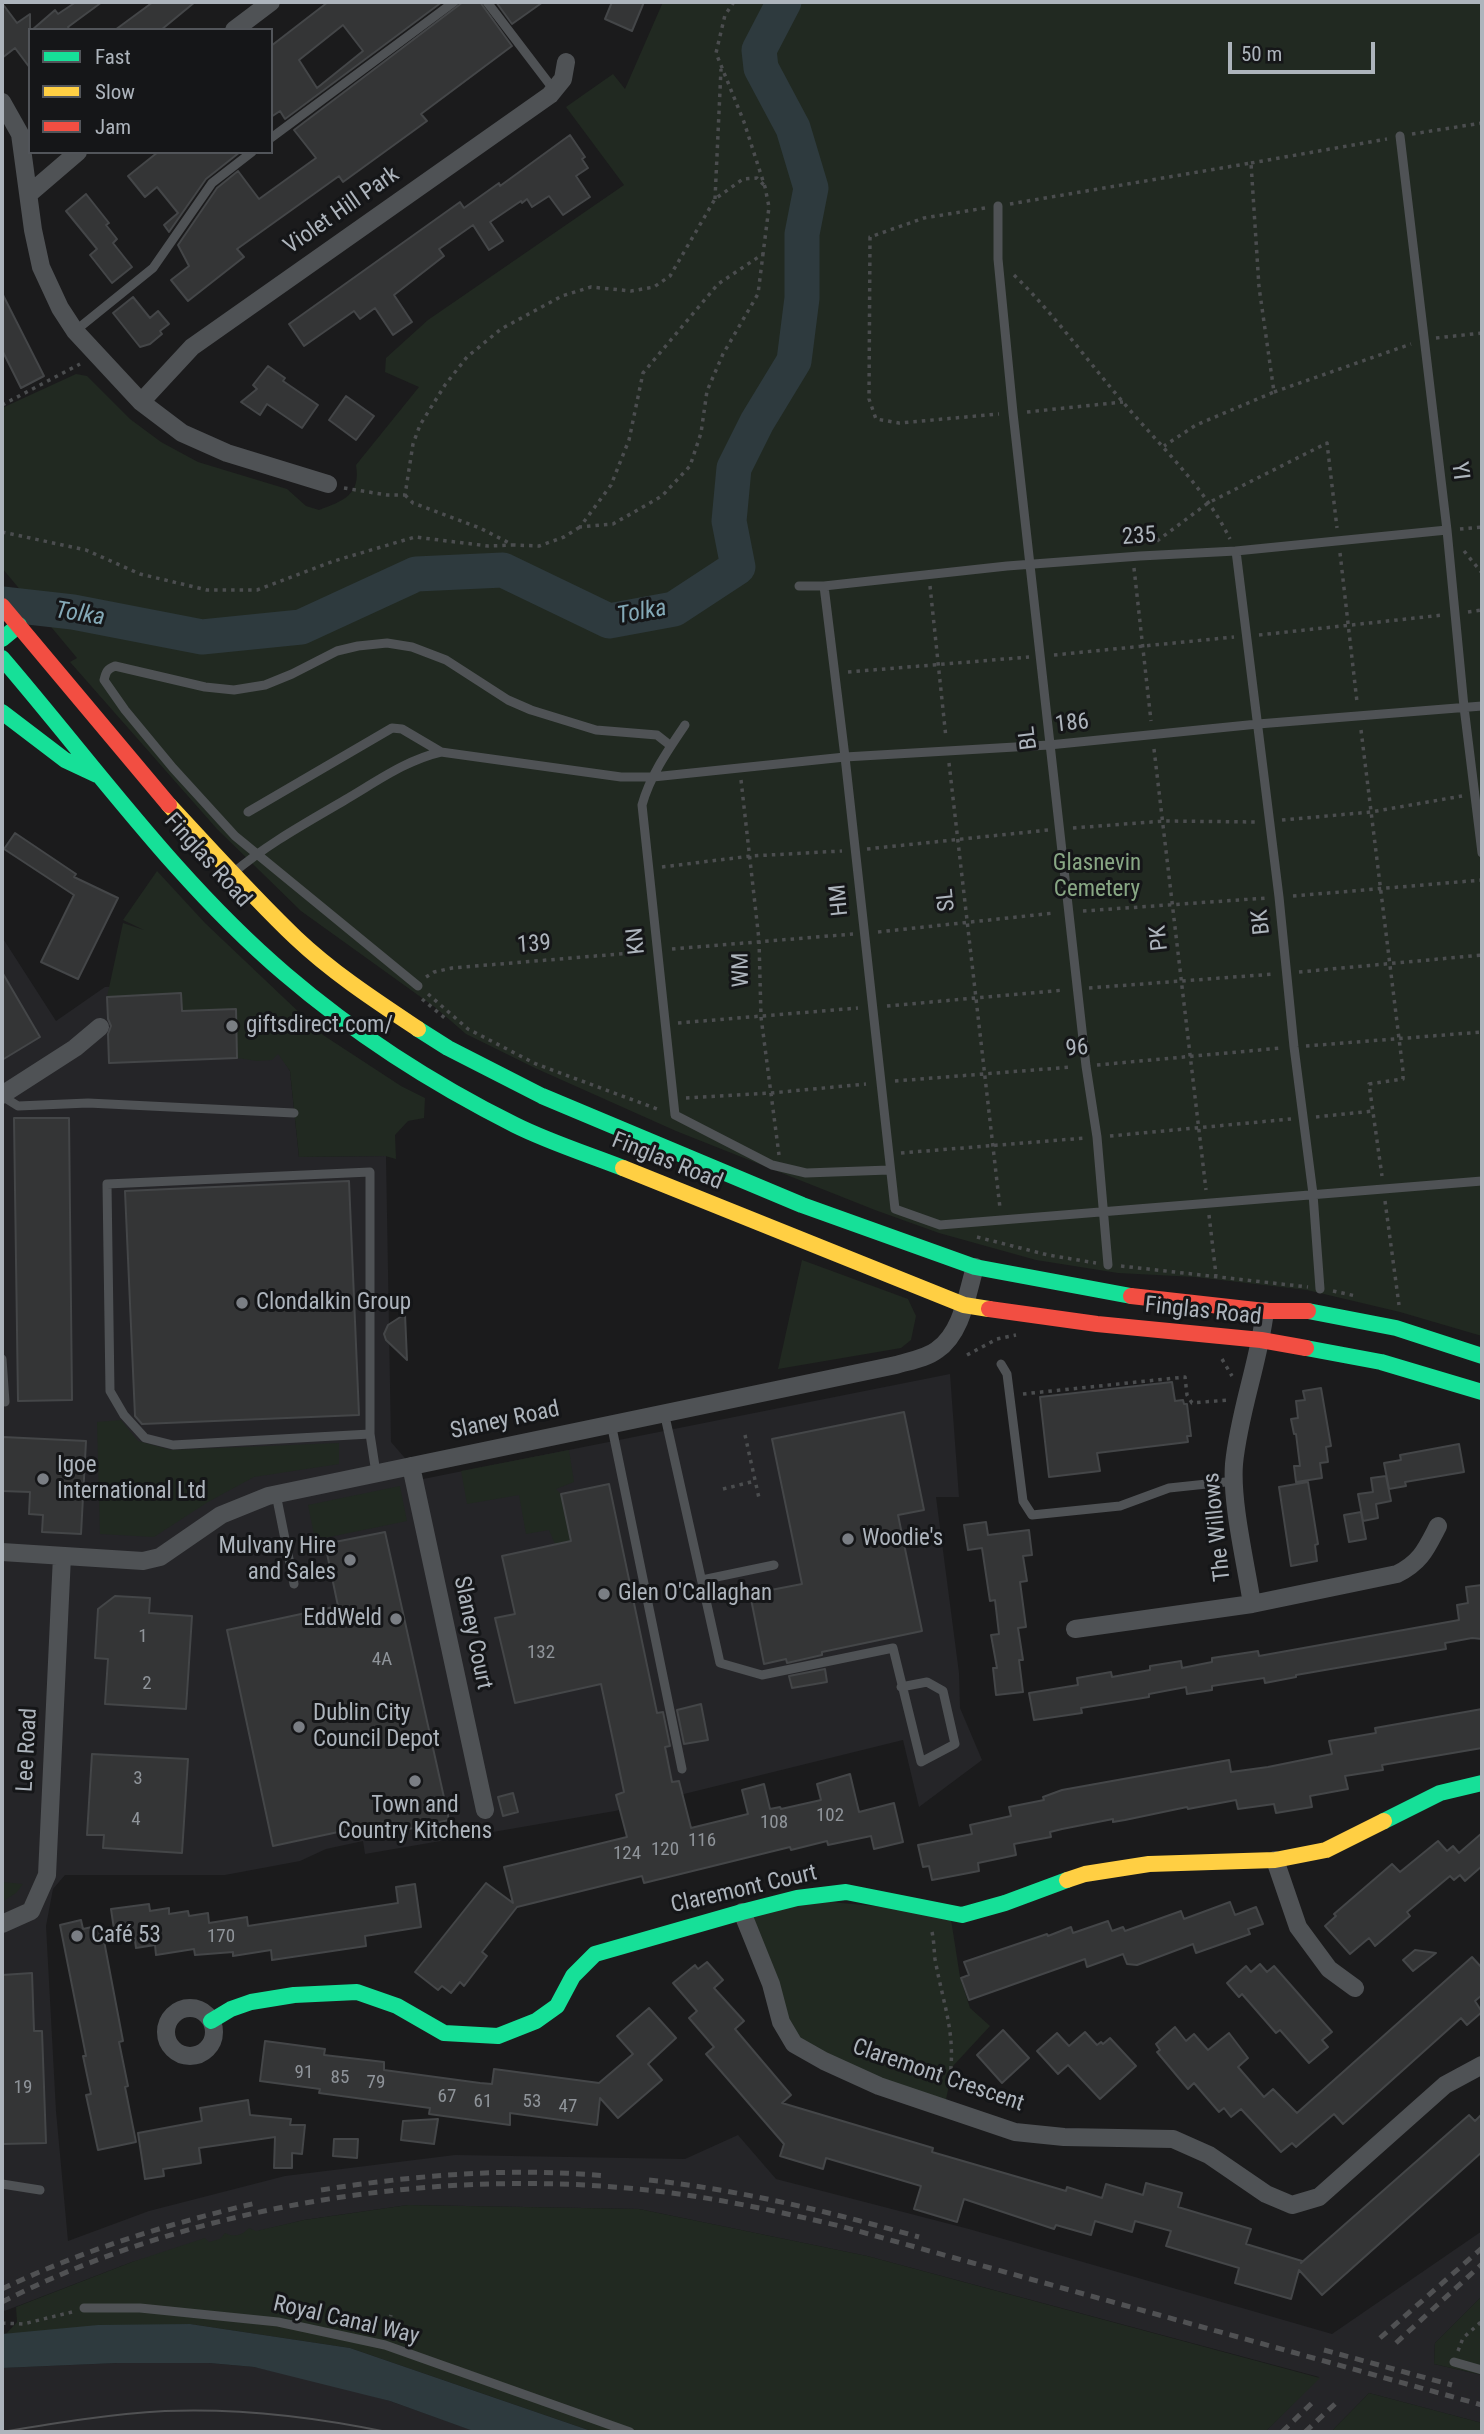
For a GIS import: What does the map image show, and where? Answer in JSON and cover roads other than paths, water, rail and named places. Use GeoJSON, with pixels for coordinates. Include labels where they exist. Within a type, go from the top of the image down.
{"type":"FeatureCollection","features":[{"type":"Feature","properties":{"kind":"main road","name":"Finglas Road"},"geometry":{"type":"LineString","coordinates":[[2,606],[155,789],[232,874],[299,940],[370,998],[448,1048],[542,1096],[802,1205],[975,1267],[1153,1300],[1265,1311],[1308,1311],[1364,1321],[1482,1356]]}},
{"type":"Feature","properties":{"kind":"main road"},"geometry":{"type":"LineString","coordinates":[[2,639],[19,625]]}},
{"type":"Feature","properties":{"kind":"main road","name":"Finglas Road"},"geometry":{"type":"LineString","coordinates":[[2,658],[198,886],[254,946],[304,990],[377,1044],[454,1093],[517,1126],[964,1305],[1097,1324],[1261,1340],[1381,1362],[1482,1392]]}},
{"type":"Feature","properties":{"kind":"main road"},"geometry":{"type":"LineString","coordinates":[[2,712],[65,760],[104,778]]}},
{"type":"Feature","properties":{"kind":"main road","name":"Claremont Court"},"geometry":{"type":"LineString","coordinates":[[211,2021],[231,2009],[251,2002],[294,1995],[357,1992],[397,2006],[444,2033],[498,2036],[536,2021],[557,2006],[573,1976],[595,1954],[742,1912],[797,1898],[846,1892],[962,1915],[1085,1874],[1149,1864],[1275,1860],[1326,1850],[1440,1793],[1482,1783]]}},
{"type":"Feature","properties":{"kind":"street"},"geometry":{"type":"LineString","coordinates":[[237,28],[271,2]]}},
{"type":"Feature","properties":{"kind":"street"},"geometry":{"type":"LineString","coordinates":[[554,90],[563,79],[566,62]]}},
{"type":"Feature","properties":{"kind":"street","name":"Violet Hill Park"},"geometry":{"type":"LineString","coordinates":[[141,402],[192,347],[554,90]]}},
{"type":"Feature","properties":{"kind":"street"},"geometry":{"type":"LineString","coordinates":[[2,102],[20,134],[33,230],[41,267],[60,309],[75,331],[141,402],[182,433],[227,453],[328,484]]}},
{"type":"Feature","properties":{"kind":"street"},"geometry":{"type":"LineString","coordinates":[[29,194],[76,154]]}},
{"type":"Feature","properties":{"kind":"street"},"geometry":{"type":"LineString","coordinates":[[2,1095],[75,1048],[100,1027]]}},
{"type":"Feature","properties":{"kind":"street","name":"Slaney Road"},"geometry":{"type":"LineString","coordinates":[[2,1552],[143,1561],[160,1557],[222,1515],[276,1494],[896,1365],[935,1352],[947,1340],[964,1305],[975,1267]]}},
{"type":"Feature","properties":{"kind":"street","name":"The Willows"},"geometry":{"type":"LineString","coordinates":[[1075,1629],[1252,1604],[1234,1465],[1265,1311]]}},
{"type":"Feature","properties":{"kind":"street","name":"Slaney Court"},"geometry":{"type":"LineString","coordinates":[[411,1465],[485,1810]]}},
{"type":"Feature","properties":{"kind":"street"},"geometry":{"type":"LineString","coordinates":[[1252,1604],[1396,1574],[1423,1556],[1438,1526]]}},
{"type":"Feature","properties":{"kind":"street","name":"Lee Road"},"geometry":{"type":"LineString","coordinates":[[2,1924],[31,1911],[47,1875],[62,1556]]}},
{"type":"Feature","properties":{"kind":"street"},"geometry":{"type":"LineString","coordinates":[[1275,1860],[1298,1927],[1329,1969],[1355,1988]]}},
{"type":"Feature","properties":{"kind":"street","name":"Claremont Crescent"},"geometry":{"type":"LineString","coordinates":[[742,1912],[771,1984],[781,2022],[794,2044],[824,2061],[879,2086],[1015,2132],[1064,2137],[1173,2139],[1209,2155],[1266,2194],[1292,2205],[1319,2197],[1446,2085],[1482,2065]]}},
{"type":"Feature","properties":{"kind":"lane"},"geometry":{"type":"LineString","coordinates":[[273,137],[454,2]]}},
{"type":"Feature","properties":{"kind":"lane"},"geometry":{"type":"LineString","coordinates":[[487,2],[554,90]]}},
{"type":"Feature","properties":{"kind":"lane","name":"YI"},"geometry":{"type":"LineString","coordinates":[[1400,136],[1482,853]]}},
{"type":"Feature","properties":{"kind":"lane"},"geometry":{"type":"LineString","coordinates":[[75,331],[152,268],[212,183],[249,154]]}},
{"type":"Feature","properties":{"kind":"lane","name":"BL"},"geometry":{"type":"LineString","coordinates":[[998,206],[998,259],[1013,413],[1086,1066],[1097,1137],[1108,1265]]}},
{"type":"Feature","properties":{"kind":"lane","name":"235"},"geometry":{"type":"LineString","coordinates":[[799,586],[824,586],[1136,556],[1236,551],[1447,530]]}},
{"type":"Feature","properties":{"kind":"lane","name":"BK"},"geometry":{"type":"LineString","coordinates":[[1236,551],[1313,1194],[1320,1289]]}},
{"type":"Feature","properties":{"kind":"lane","name":"HM"},"geometry":{"type":"LineString","coordinates":[[824,586],[895,1209],[940,1225],[1105,1211]]}},
{"type":"Feature","properties":{"kind":"lane"},"geometry":{"type":"LineString","coordinates":[[416,989],[235,836],[181,778],[125,710],[104,680],[110,668],[115,666],[205,687],[234,690],[265,685],[337,651],[387,643],[411,647],[446,660],[508,700],[531,710],[596,730],[657,735],[671,746]]}},
{"type":"Feature","properties":{"kind":"lane","name":"186"},"geometry":{"type":"LineString","coordinates":[[653,777],[845,757],[1049,745],[1258,724],[1482,706]]}},
{"type":"Feature","properties":{"kind":"lane","name":"KN"},"geometry":{"type":"LineString","coordinates":[[685,725],[653,777],[642,805],[675,1115],[772,1165],[806,1173],[890,1170]]}},
{"type":"Feature","properties":{"kind":"lane"},"geometry":{"type":"LineString","coordinates":[[248,812],[392,728],[402,729],[441,752],[621,777],[653,777]]}},
{"type":"Feature","properties":{"kind":"lane"},"geometry":{"type":"LineString","coordinates":[[232,874],[256,853],[410,762],[441,752]]}},
{"type":"Feature","properties":{"kind":"lane"},"geometry":{"type":"LineString","coordinates":[[2,1095],[18,1106],[88,1103],[294,1113]]}},
{"type":"Feature","properties":{"kind":"lane"},"geometry":{"type":"LineString","coordinates":[[370,1434],[173,1445],[145,1438],[124,1415],[110,1391],[107,1184],[370,1172],[370,1434],[376,1473]]}},
{"type":"Feature","properties":{"kind":"lane"},"geometry":{"type":"LineString","coordinates":[[1105,1211],[1482,1181]]}},
{"type":"Feature","properties":{"kind":"lane"},"geometry":{"type":"LineString","coordinates":[[2,1359],[5,1402]]}},
{"type":"Feature","properties":{"kind":"lane"},"geometry":{"type":"LineString","coordinates":[[1001,1364],[1007,1374],[1023,1501],[1032,1515],[1120,1506],[1170,1488],[1235,1481]]}},
{"type":"Feature","properties":{"kind":"lane"},"geometry":{"type":"LineString","coordinates":[[664,1412],[720,1663],[762,1675],[894,1648],[901,1687],[921,1762],[955,1744],[943,1691],[927,1682],[901,1687]]}},
{"type":"Feature","properties":{"kind":"lane"},"geometry":{"type":"LineString","coordinates":[[611,1423],[682,1769]]}},
{"type":"Feature","properties":{"kind":"lane"},"geometry":{"type":"LineString","coordinates":[[276,1494],[294,1584]]}},
{"type":"Feature","properties":{"kind":"lane"},"geometry":{"type":"LineString","coordinates":[[702,1580],[774,1565]]}},
{"type":"Feature","properties":{"kind":"lane"},"geometry":{"type":"LineString","coordinates":[[2,2184],[40,2190]]}},
{"type":"Feature","properties":{"kind":"lane","name":"Royal Canal Way"},"geometry":{"type":"LineString","coordinates":[[81,2309],[140,2308],[278,2322],[343,2335],[385,2345],[630,2432]]}},
{"type":"Feature","properties":{"kind":"lane"},"geometry":{"type":"LineString","coordinates":[[1454,2362],[1482,2370]]}},
{"type":"Feature","properties":{"kind":"waterway","name":"Tolka"},"geometry":{"type":"LineString","coordinates":[[2,604],[73,612],[202,637],[301,627],[416,574],[503,570],[609,621],[674,609],[738,567],[729,521],[734,468],[757,422],[794,361],[802,298],[802,234],[811,188],[793,128],[761,68],[759,50],[784,2]]}},
{"type":"Feature","properties":{"kind":"tram line"},"geometry":{"type":"LineString","coordinates":[[2,2432],[124,2414],[193,2410],[277,2415],[387,2432]]}},
{"type":"Feature","properties":{"kind":"railway"},"geometry":{"type":"LineString","coordinates":[[321,2190],[464,2174],[536,2172],[607,2176]]}},
{"type":"Feature","properties":{"kind":"railway"},"geometry":{"type":"LineString","coordinates":[[649,2180],[785,2203],[919,2237]]}},
{"type":"Feature","properties":{"kind":"railway"},"geometry":{"type":"LineString","coordinates":[[2,2302],[76,2268],[153,2240],[234,2218],[317,2201],[400,2190],[484,2184],[566,2184],[696,2196],[840,2226],[1482,2405]]}},
{"type":"Feature","properties":{"kind":"railway"},"geometry":{"type":"LineString","coordinates":[[2,2289],[63,2262],[126,2239],[256,2203]]}},
{"type":"Feature","properties":{"kind":"railway"},"geometry":{"type":"LineString","coordinates":[[1380,2338],[1482,2248]]}},
{"type":"Feature","properties":{"kind":"railway"},"geometry":{"type":"LineString","coordinates":[[1396,2343],[1482,2264]]}},
{"type":"Feature","properties":{"kind":"railway"},"geometry":{"type":"LineString","coordinates":[[1324,2350],[1452,2385]]}},
{"type":"Feature","properties":{"kind":"railway"},"geometry":{"type":"LineString","coordinates":[[1282,2432],[1316,2399]]}},
{"type":"Feature","properties":{"kind":"railway"},"geometry":{"type":"LineString","coordinates":[[1305,2432],[1335,2404]]}},
{"type":"Feature","properties":{"kind":"place","name":"giftsdirect.com/"},"geometry":{"type":"Point","coordinates":[232,1026]}},
{"type":"Feature","properties":{"kind":"place","name":"Clondalkin Group"},"geometry":{"type":"Point","coordinates":[242,1303]}},
{"type":"Feature","properties":{"kind":"place","name":"Igoe International Ltd"},"geometry":{"type":"Point","coordinates":[43,1479]}},
{"type":"Feature","properties":{"kind":"place","name":"Woodie's"},"geometry":{"type":"Point","coordinates":[848,1539]}},
{"type":"Feature","properties":{"kind":"place","name":"Mulvany Hire and Sales"},"geometry":{"type":"Point","coordinates":[350,1560]}},
{"type":"Feature","properties":{"kind":"place","name":"Glen O'Callaghan"},"geometry":{"type":"Point","coordinates":[604,1594]}},
{"type":"Feature","properties":{"kind":"place","name":"EddWeld"},"geometry":{"type":"Point","coordinates":[396,1619]}},
{"type":"Feature","properties":{"kind":"place","name":"Dublin City Council Depot"},"geometry":{"type":"Point","coordinates":[299,1727]}},
{"type":"Feature","properties":{"kind":"place","name":"Town and Country Kitchens"},"geometry":{"type":"Point","coordinates":[415,1781]}},
{"type":"Feature","properties":{"kind":"place","name":"Café 53"},"geometry":{"type":"Point","coordinates":[77,1936]}},
{"type":"Feature","properties":{"kind":"park label","name":"Glasnevin Cemetery"},"geometry":{"type":"Point","coordinates":[1097,877]}}]}
